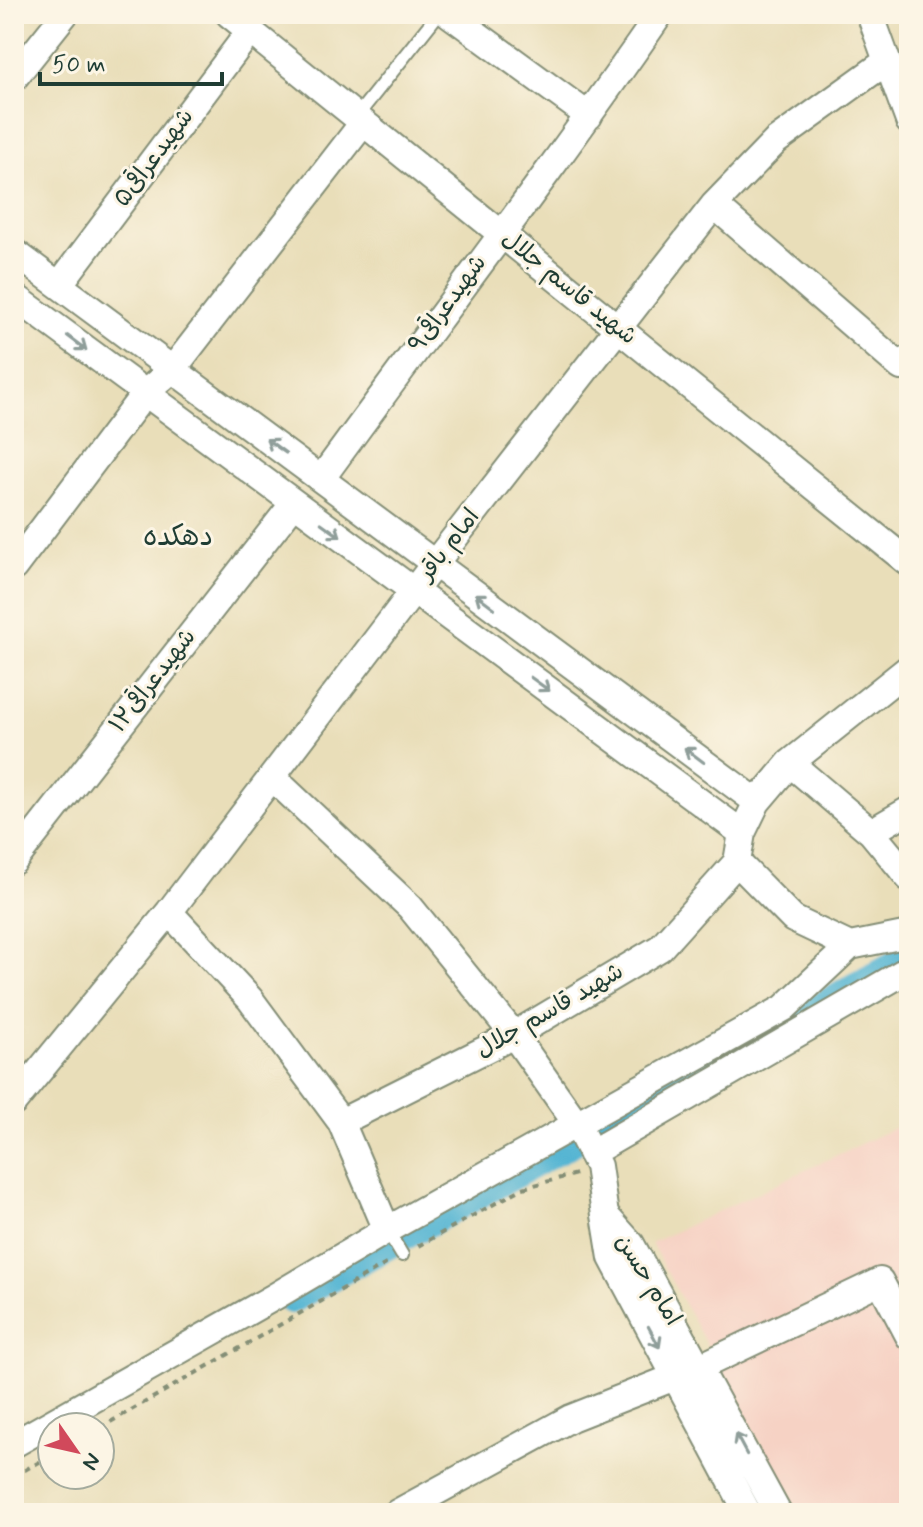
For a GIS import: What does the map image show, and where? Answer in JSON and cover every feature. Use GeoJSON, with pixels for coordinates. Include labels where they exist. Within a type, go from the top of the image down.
{"type":"FeatureCollection","features":[{"type":"Feature","properties":{"kind":"street"},"geometry":{"type":"LineString","coordinates":[[14,78],[65,14]]}},
{"type":"Feature","properties":{"kind":"street","name":"شهید قاسم جلال"},"geometry":{"type":"LineString","coordinates":[[229,14],[909,563]]}},
{"type":"Feature","properties":{"kind":"street"},"geometry":{"type":"LineString","coordinates":[[449,14],[589,116]]}},
{"type":"Feature","properties":{"kind":"street","name":"شهیدعراقی۹"},"geometry":{"type":"LineString","coordinates":[[321,479],[589,116],[660,14]]}},
{"type":"Feature","properties":{"kind":"street"},"geometry":{"type":"LineString","coordinates":[[870,14],[909,121]]}},
{"type":"Feature","properties":{"kind":"street","name":"شهیدعراقی۵"},"geometry":{"type":"LineString","coordinates":[[59,285],[250,31]]}},
{"type":"Feature","properties":{"kind":"street","name":"امام باقر"},"geometry":{"type":"LineString","coordinates":[[14,1102],[169,912],[413,591],[714,205],[776,141],[887,61]]}},
{"type":"Feature","properties":{"kind":"street"},"geometry":{"type":"LineString","coordinates":[[14,567],[145,393],[173,369],[360,120]]}},
{"type":"Feature","properties":{"kind":"street"},"geometry":{"type":"LineString","coordinates":[[714,205],[901,367],[909,359]]}},
{"type":"Feature","properties":{"kind":"street"},"geometry":{"type":"LineString","coordinates":[[14,252],[757,802]]}},
{"type":"Feature","properties":{"kind":"street"},"geometry":{"type":"LineString","coordinates":[[18,306],[145,393],[742,833]]}},
{"type":"Feature","properties":{"kind":"street","name":"شهیدعراقی۱۲"},"geometry":{"type":"LineString","coordinates":[[14,861],[294,503]]}},
{"type":"Feature","properties":{"kind":"street"},"geometry":{"type":"LineString","coordinates":[[909,668],[790,763],[757,802],[742,833],[737,862],[793,919],[850,946],[909,934]]}},
{"type":"Feature","properties":{"kind":"street"},"geometry":{"type":"LineString","coordinates":[[790,763],[871,832],[909,878]]}},
{"type":"Feature","properties":{"kind":"street"},"geometry":{"type":"LineString","coordinates":[[272,777],[410,907],[514,1035],[587,1144],[605,1215]]}},
{"type":"Feature","properties":{"kind":"street"},"geometry":{"type":"LineString","coordinates":[[871,832],[909,810]]}},
{"type":"Feature","properties":{"kind":"street","name":"شهید قاسم جلال"},"geometry":{"type":"LineString","coordinates":[[341,1122],[514,1035],[660,948],[737,862]]}},
{"type":"Feature","properties":{"kind":"street"},"geometry":{"type":"LineString","coordinates":[[169,912],[250,999],[341,1122],[394,1242]]}},
{"type":"Feature","properties":{"kind":"street"},"geometry":{"type":"LineString","coordinates":[[790,1021],[850,946]]}},
{"type":"Feature","properties":{"kind":"street"},"geometry":{"type":"LineString","coordinates":[[14,1444],[274,1297],[394,1242],[587,1144],[790,1021],[909,969]]}},
{"type":"Feature","properties":{"kind":"street","name":"امام حسن"},"geometry":{"type":"LineString","coordinates":[[605,1215],[631,1244],[778,1513]]}},
{"type":"Feature","properties":{"kind":"street","name":"امام حسن"},"geometry":{"type":"LineString","coordinates":[[605,1215],[612,1258],[748,1513]]}},
{"type":"Feature","properties":{"kind":"street"},"geometry":{"type":"LineString","coordinates":[[397,1513],[571,1418],[700,1367],[880,1281],[909,1336]]}},
{"type":"Feature","properties":{"kind":"lane"},"geometry":{"type":"LineString","coordinates":[[360,120],[438,14]]}},
{"type":"Feature","properties":{"kind":"path"},"geometry":{"type":"LineString","coordinates":[[116,1418],[394,1242],[523,1188],[587,1144]]}},
{"type":"Feature","properties":{"kind":"path"},"geometry":{"type":"LineString","coordinates":[[14,1476],[36,1464]]}},
{"type":"Feature","properties":{"kind":"shaded area"},"geometry":{"type":"Polygon","coordinates":[[[909,1121],[909,1513],[798,1513],[651,1243],[909,1121]]]}},
{"type":"Feature","properties":{"kind":"waterway"},"geometry":{"type":"LineString","coordinates":[[291,1301],[909,955]]}},
{"type":"Feature","properties":{"kind":"district","name":"دهکده"},"geometry":{"type":"Point","coordinates":[178,537]}}]}
